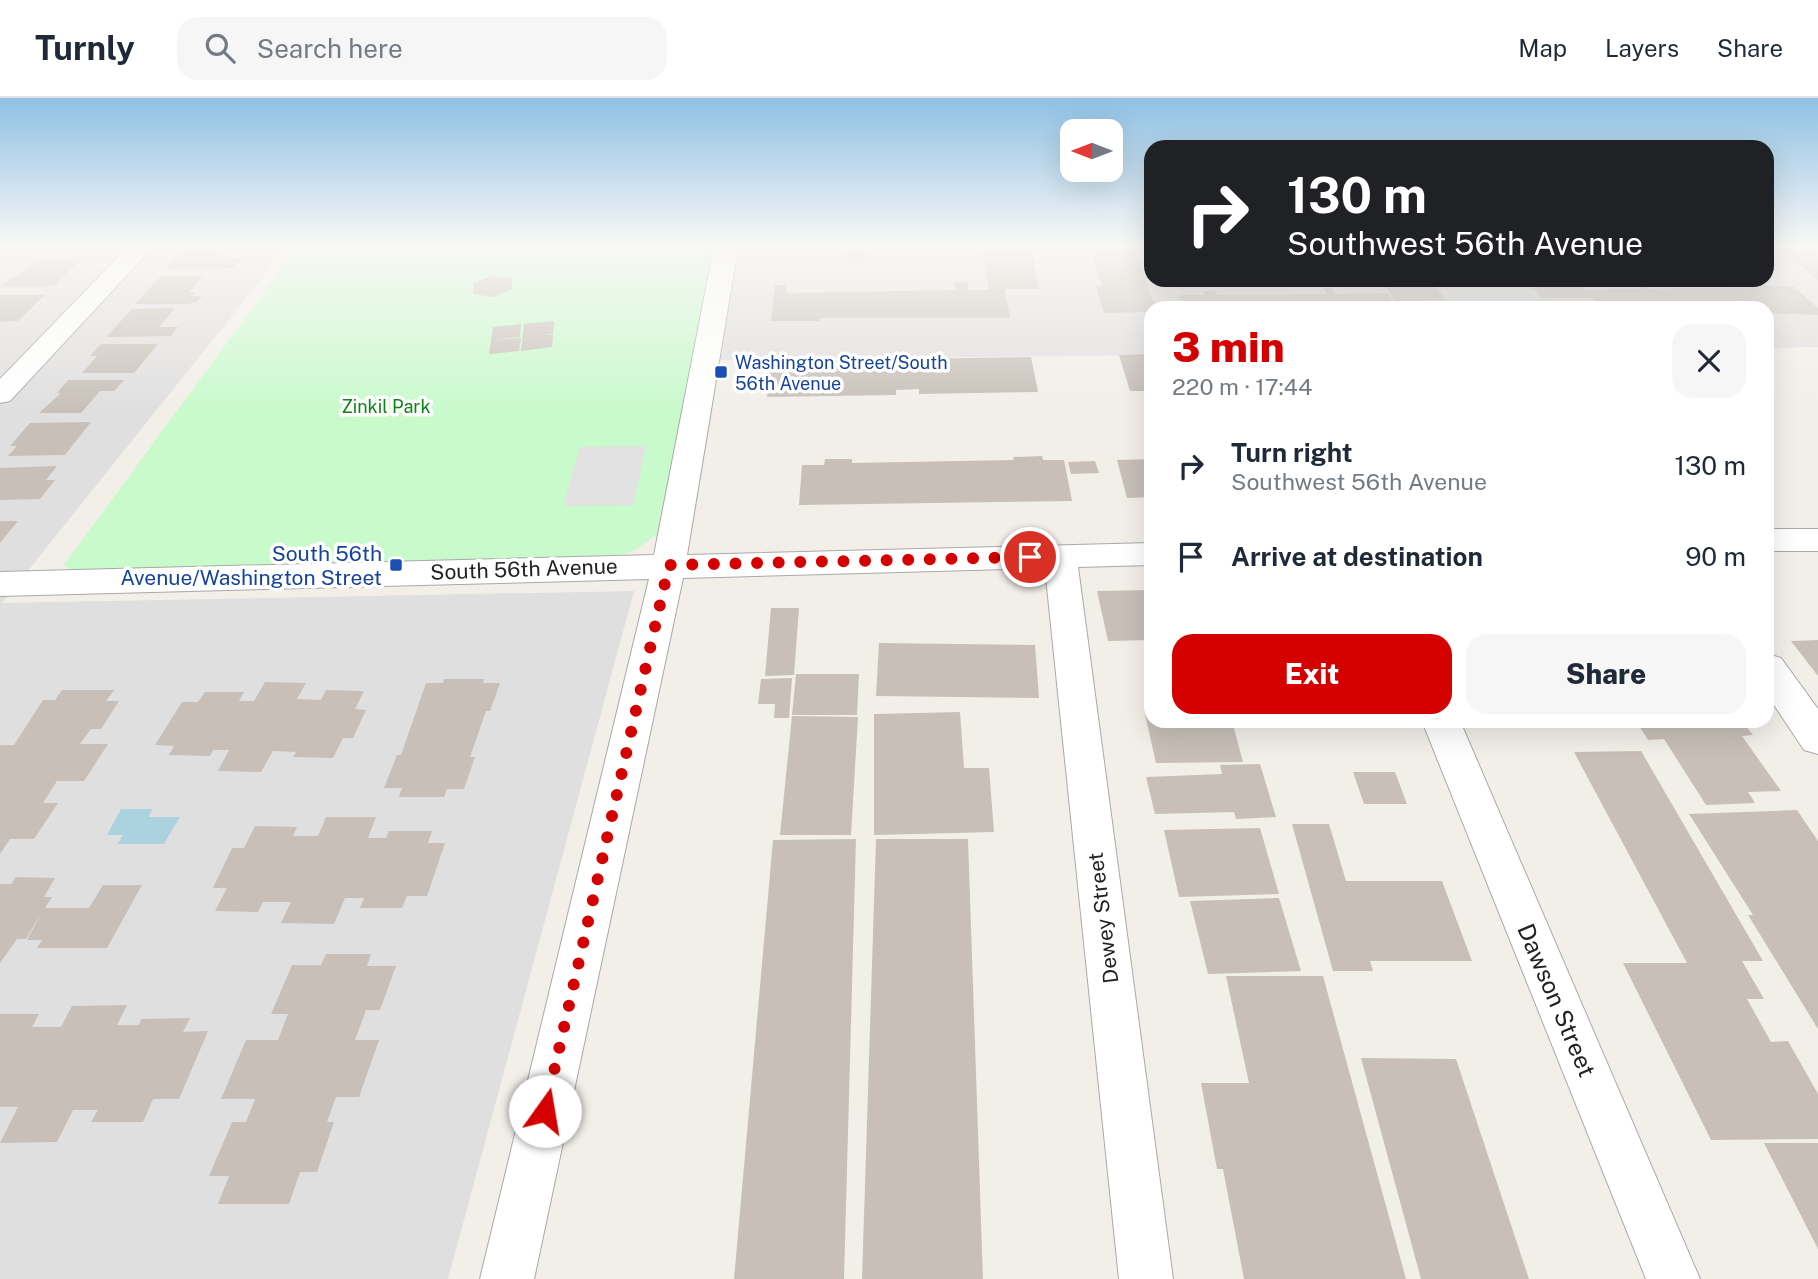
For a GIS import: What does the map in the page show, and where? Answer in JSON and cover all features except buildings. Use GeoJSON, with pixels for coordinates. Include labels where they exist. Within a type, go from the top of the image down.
{"type":"FeatureCollection","features":[{"type":"Feature","properties":{"kind":"street"},"geometry":{"type":"LineString","coordinates":[[0,395],[88,302]]}},
{"type":"Feature","properties":{"kind":"street"},"geometry":{"type":"LineString","coordinates":[[506,1279],[669,565],[716,302]]}},
{"type":"Feature","properties":{"kind":"street"},"geometry":{"type":"LineString","coordinates":[[1774,540],[1818,540]]}},
{"type":"Feature","properties":{"kind":"street","name":"South 56th Avenue"},"geometry":{"type":"LineString","coordinates":[[0,584],[1144,554]]}},
{"type":"Feature","properties":{"kind":"street","name":"Dewey Street"},"geometry":{"type":"LineString","coordinates":[[1060,556],[1146,1279]]}},
{"type":"Feature","properties":{"kind":"street"},"geometry":{"type":"LineString","coordinates":[[1774,676],[1818,738]]}},
{"type":"Feature","properties":{"kind":"street","name":"Dawson Street"},"geometry":{"type":"LineString","coordinates":[[1444,728],[1673,1279]]}},
{"type":"Feature","properties":{"kind":"shaded area"},"geometry":{"type":"Polygon","coordinates":[[[0,302],[243,302],[2,603],[634,591],[448,1279],[0,1279],[0,302]]]}},
{"type":"Feature","properties":{"kind":"shaded area"},"geometry":{"type":"Polygon","coordinates":[[[726,302],[1144,302],[1144,355],[715,360],[726,302]]]}},
{"type":"Feature","properties":{"kind":"shaded area"},"geometry":{"type":"Polygon","coordinates":[[[1774,302],[1818,302],[1818,347],[1774,348],[1774,302]]]}},
{"type":"Feature","properties":{"kind":"shaded area"},"geometry":{"type":"Polygon","coordinates":[[[646,446],[633,505],[563,506],[580,447],[646,446]]]}},
{"type":"Feature","properties":{"kind":"green space","name":"Zinkil Park"},"geometry":{"type":"Polygon","coordinates":[[[257,302],[706,302],[657,534],[635,550],[620,555],[80,575],[64,565],[257,302]]]}},
{"type":"Feature","properties":{"kind":"water"},"geometry":{"type":"Polygon","coordinates":[[[121,809],[152,809],[149,817],[180,817],[164,844],[118,844],[123,835],[107,835],[121,809]]]}},
{"type":"Feature","properties":{"kind":"place","name":"Washington Street/South 56th Avenue"},"geometry":{"type":"Point","coordinates":[721,372]}},
{"type":"Feature","properties":{"kind":"place","name":"South 56th Avenue/Washington Street"},"geometry":{"type":"Point","coordinates":[396,565]}},
{"type":"Feature","properties":{"kind":"route"},"geometry":{"type":"LineString","coordinates":[[545,1111],[669,565],[1030,557]]}}]}
